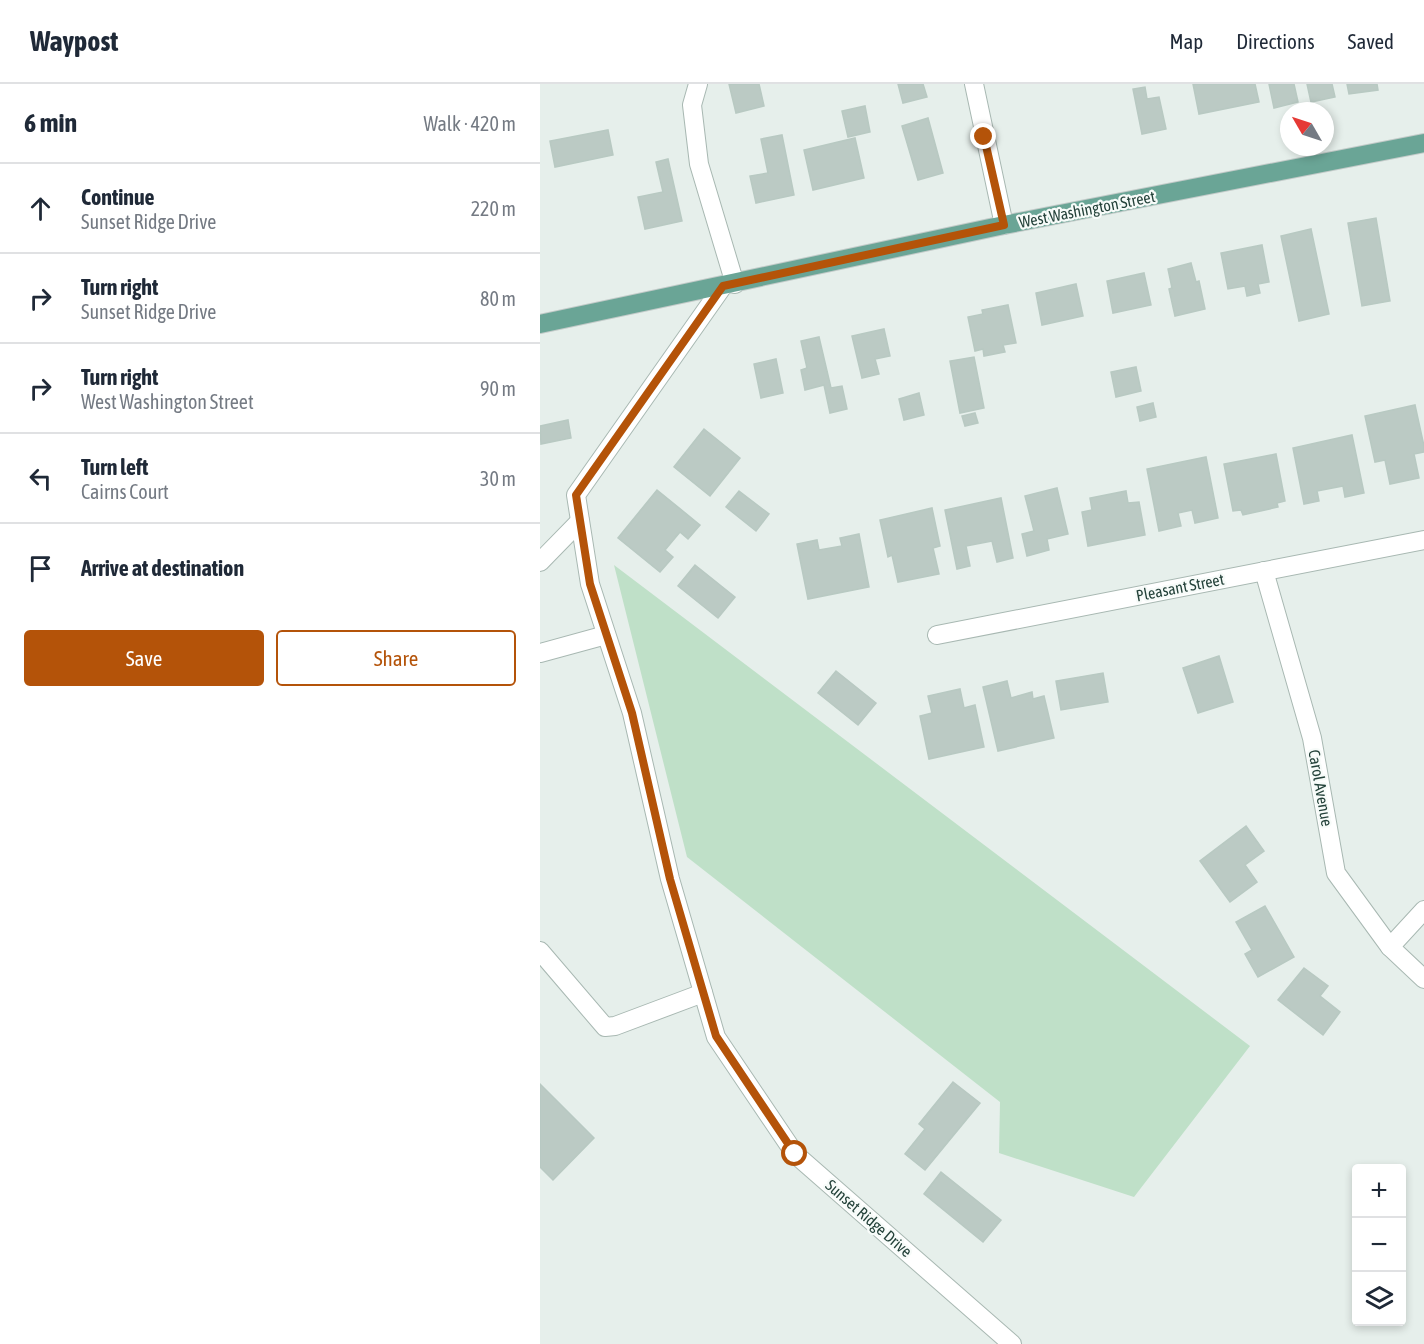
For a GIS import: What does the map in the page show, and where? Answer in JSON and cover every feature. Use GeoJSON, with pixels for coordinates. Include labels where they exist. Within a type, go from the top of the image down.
{"type":"FeatureCollection","features":[{"type":"Feature","properties":{"kind":"main road","name":"West Washington Street"},"geometry":{"type":"LineString","coordinates":[[540,324],[1004,225],[1424,143]]}},
{"type":"Feature","properties":{"kind":"street"},"geometry":{"type":"LineString","coordinates":[[698,84],[692,105],[699,164],[729,285]]}},
{"type":"Feature","properties":{"kind":"street"},"geometry":{"type":"LineString","coordinates":[[974,84],[1004,225]]}},
{"type":"Feature","properties":{"kind":"street","name":"Sunset Ridge Drive"},"geometry":{"type":"LineString","coordinates":[[729,285],[576,495],[590,584],[632,713],[670,879],[716,1036],[795,1154],[1012,1344]]}},
{"type":"Feature","properties":{"kind":"street"},"geometry":{"type":"LineString","coordinates":[[540,562],[580,521]]}},
{"type":"Feature","properties":{"kind":"street","name":"Pleasant Street"},"geometry":{"type":"LineString","coordinates":[[937,635],[1424,540]]}},
{"type":"Feature","properties":{"kind":"street","name":"Carol Avenue"},"geometry":{"type":"LineString","coordinates":[[1264,571],[1312,738],[1336,873],[1390,947],[1424,979]]}},
{"type":"Feature","properties":{"kind":"street"},"geometry":{"type":"LineString","coordinates":[[540,653],[606,635]]}},
{"type":"Feature","properties":{"kind":"street"},"geometry":{"type":"LineString","coordinates":[[1390,947],[1424,910]]}},
{"type":"Feature","properties":{"kind":"street"},"geometry":{"type":"LineString","coordinates":[[540,951],[605,1027],[615,1026],[703,993]]}},
{"type":"Feature","properties":{"kind":"green space"},"geometry":{"type":"Polygon","coordinates":[[[614,565],[1250,1046],[1134,1197],[999,1153],[1000,1102],[687,857],[614,565]]]}},
{"type":"Feature","properties":{"kind":"building"},"geometry":{"type":"Polygon","coordinates":[[[729,84],[759,84],[764,106],[736,113],[729,84]]]}},
{"type":"Feature","properties":{"kind":"building"},"geometry":{"type":"Polygon","coordinates":[[[898,84],[923,84],[927,97],[903,103],[898,84]]]}},
{"type":"Feature","properties":{"kind":"building"},"geometry":{"type":"Polygon","coordinates":[[[1193,84],[1255,84],[1259,102],[1199,114],[1193,84]]]}},
{"type":"Feature","properties":{"kind":"building"},"geometry":{"type":"Polygon","coordinates":[[[1269,84],[1294,84],[1298,102],[1280,102],[1280,106],[1274,108],[1269,84]]]}},
{"type":"Feature","properties":{"kind":"building"},"geometry":{"type":"Polygon","coordinates":[[[1307,84],[1332,84],[1335,97],[1311,102],[1307,84]]]}},
{"type":"Feature","properties":{"kind":"building"},"geometry":{"type":"Polygon","coordinates":[[[1347,84],[1377,84],[1378,90],[1349,94],[1347,84]]]}},
{"type":"Feature","properties":{"kind":"building"},"geometry":{"type":"Polygon","coordinates":[[[1145,87],[1147,99],[1159,97],[1166,129],[1142,134],[1133,89],[1145,87]]]}},
{"type":"Feature","properties":{"kind":"building"},"geometry":{"type":"Polygon","coordinates":[[[865,106],[870,132],[848,137],[842,111],[865,106]]]}},
{"type":"Feature","properties":{"kind":"building"},"geometry":{"type":"Polygon","coordinates":[[[928,118],[943,173],[918,180],[902,126],[928,118]]]}},
{"type":"Feature","properties":{"kind":"building"},"geometry":{"type":"Polygon","coordinates":[[[608,130],[613,155],[555,167],[550,141],[608,130]]]}},
{"type":"Feature","properties":{"kind":"building"},"geometry":{"type":"Polygon","coordinates":[[[782,135],[794,195],[756,203],[750,176],[768,173],[761,139],[782,135]]]}},
{"type":"Feature","properties":{"kind":"building"},"geometry":{"type":"Polygon","coordinates":[[[855,138],[864,178],[813,190],[804,150],[855,138]]]}},
{"type":"Feature","properties":{"kind":"building"},"geometry":{"type":"Polygon","coordinates":[[[668,159],[682,221],[645,229],[638,197],[663,192],[656,162],[668,159]]]}},
{"type":"Feature","properties":{"kind":"building"},"geometry":{"type":"Polygon","coordinates":[[[1376,218],[1390,301],[1362,306],[1348,223],[1376,218]]]}},
{"type":"Feature","properties":{"kind":"building"},"geometry":{"type":"Polygon","coordinates":[[[1311,229],[1329,314],[1299,321],[1281,236],[1311,229]]]}},
{"type":"Feature","properties":{"kind":"building"},"geometry":{"type":"Polygon","coordinates":[[[1262,245],[1269,282],[1258,284],[1260,293],[1247,296],[1245,286],[1228,289],[1221,253],[1262,245]]]}},
{"type":"Feature","properties":{"kind":"building"},"geometry":{"type":"Polygon","coordinates":[[[1191,263],[1196,282],[1199,281],[1205,309],[1175,316],[1169,289],[1172,288],[1168,269],[1191,263]]]}},
{"type":"Feature","properties":{"kind":"building"},"geometry":{"type":"Polygon","coordinates":[[[1144,273],[1151,305],[1113,313],[1107,281],[1144,273]]]}},
{"type":"Feature","properties":{"kind":"building"},"geometry":{"type":"Polygon","coordinates":[[[1076,284],[1083,316],[1042,325],[1036,293],[1076,284]]]}},
{"type":"Feature","properties":{"kind":"building"},"geometry":{"type":"Polygon","coordinates":[[[1008,305],[1016,343],[1003,345],[1005,352],[984,356],[983,349],[975,351],[968,317],[983,314],[982,310],[1008,305]]]}},
{"type":"Feature","properties":{"kind":"building"},"geometry":{"type":"Polygon","coordinates":[[[884,329],[890,356],[875,359],[879,374],[862,378],[852,336],[884,329]]]}},
{"type":"Feature","properties":{"kind":"building"},"geometry":{"type":"Polygon","coordinates":[[[819,337],[831,388],[842,386],[847,409],[830,413],[824,385],[805,390],[801,370],[807,368],[801,341],[819,337]]]}},
{"type":"Feature","properties":{"kind":"building"},"geometry":{"type":"Polygon","coordinates":[[[974,357],[984,408],[960,413],[950,361],[974,357]]]}},
{"type":"Feature","properties":{"kind":"building"},"geometry":{"type":"Polygon","coordinates":[[[776,359],[783,393],[761,398],[754,364],[776,359]]]}},
{"type":"Feature","properties":{"kind":"building"},"geometry":{"type":"Polygon","coordinates":[[[1136,367],[1141,391],[1116,397],[1111,372],[1136,367]]]}},
{"type":"Feature","properties":{"kind":"building"},"geometry":{"type":"Polygon","coordinates":[[[919,393],[924,415],[904,420],[899,399],[919,393]]]}},
{"type":"Feature","properties":{"kind":"building"},"geometry":{"type":"Polygon","coordinates":[[[1153,403],[1156,417],[1140,421],[1137,407],[1153,403]]]}},
{"type":"Feature","properties":{"kind":"building"},"geometry":{"type":"Polygon","coordinates":[[[1415,405],[1424,446],[1424,452],[1414,454],[1419,478],[1390,484],[1385,460],[1375,462],[1365,416],[1415,405]]]}},
{"type":"Feature","properties":{"kind":"building"},"geometry":{"type":"Polygon","coordinates":[[[975,413],[978,423],[965,426],[962,416],[975,413]]]}},
{"type":"Feature","properties":{"kind":"building"},"geometry":{"type":"Polygon","coordinates":[[[568,420],[571,438],[541,444],[540,426],[568,420]]]}},
{"type":"Feature","properties":{"kind":"building"},"geometry":{"type":"Polygon","coordinates":[[[704,429],[740,458],[710,496],[674,467],[704,429]]]}},
{"type":"Feature","properties":{"kind":"building"},"geometry":{"type":"Polygon","coordinates":[[[1352,435],[1364,493],[1345,497],[1343,486],[1317,491],[1319,501],[1304,504],[1293,448],[1352,435]]]}},
{"type":"Feature","properties":{"kind":"building"},"geometry":{"type":"Polygon","coordinates":[[[1276,454],[1285,501],[1277,503],[1278,507],[1243,515],[1241,510],[1233,511],[1224,464],[1276,454]]]}},
{"type":"Feature","properties":{"kind":"building"},"geometry":{"type":"Polygon","coordinates":[[[1206,457],[1218,518],[1195,523],[1192,510],[1178,513],[1181,526],[1159,531],[1147,469],[1206,457]]]}},
{"type":"Feature","properties":{"kind":"building"},"geometry":{"type":"Polygon","coordinates":[[[1057,488],[1068,534],[1047,539],[1049,550],[1027,556],[1022,534],[1034,531],[1025,496],[1057,488]]]}},
{"type":"Feature","properties":{"kind":"building"},"geometry":{"type":"Polygon","coordinates":[[[657,490],[700,525],[688,539],[680,532],[665,550],[673,557],[660,572],[618,538],[657,490]]]}},
{"type":"Feature","properties":{"kind":"building"},"geometry":{"type":"Polygon","coordinates":[[[739,491],[769,514],[756,531],[726,507],[739,491]]]}},
{"type":"Feature","properties":{"kind":"building"},"geometry":{"type":"Polygon","coordinates":[[[1126,491],[1128,503],[1139,502],[1145,535],[1088,546],[1082,512],[1092,510],[1090,498],[1126,491]]]}},
{"type":"Feature","properties":{"kind":"building"},"geometry":{"type":"Polygon","coordinates":[[[1001,498],[1013,558],[997,562],[992,541],[966,546],[970,566],[957,569],[945,510],[1001,498]]]}},
{"type":"Feature","properties":{"kind":"building"},"geometry":{"type":"Polygon","coordinates":[[[932,508],[940,546],[933,548],[939,574],[898,582],[892,555],[888,557],[880,520],[932,508]]]}},
{"type":"Feature","properties":{"kind":"building"},"geometry":{"type":"Polygon","coordinates":[[[859,534],[869,587],[808,599],[797,544],[817,540],[819,550],[842,546],[840,538],[859,534]]]}},
{"type":"Feature","properties":{"kind":"building"},"geometry":{"type":"Polygon","coordinates":[[[695,565],[735,597],[718,618],[678,586],[695,565]]]}},
{"type":"Feature","properties":{"kind":"building"},"geometry":{"type":"Polygon","coordinates":[[[1219,656],[1233,702],[1198,713],[1183,668],[1219,656]]]}},
{"type":"Feature","properties":{"kind":"building"},"geometry":{"type":"Polygon","coordinates":[[[836,671],[876,703],[858,725],[818,693],[836,671]]]}},
{"type":"Feature","properties":{"kind":"building"},"geometry":{"type":"Polygon","coordinates":[[[1103,673],[1108,702],[1061,710],[1056,681],[1103,673]]]}},
{"type":"Feature","properties":{"kind":"building"},"geometry":{"type":"Polygon","coordinates":[[[1007,681],[1011,698],[1032,692],[1033,699],[1044,696],[1054,738],[998,751],[983,687],[1007,681]]]}},
{"type":"Feature","properties":{"kind":"building"},"geometry":{"type":"Polygon","coordinates":[[[960,689],[964,708],[975,705],[984,747],[929,759],[920,716],[932,713],[928,696],[960,689]]]}},
{"type":"Feature","properties":{"kind":"building"},"geometry":{"type":"Polygon","coordinates":[[[1246,826],[1264,851],[1245,865],[1257,882],[1230,902],[1200,861],[1246,826]]]}},
{"type":"Feature","properties":{"kind":"building"},"geometry":{"type":"Polygon","coordinates":[[[1265,906],[1294,957],[1258,977],[1245,954],[1252,950],[1236,922],[1265,906]]]}},
{"type":"Feature","properties":{"kind":"building"},"geometry":{"type":"Polygon","coordinates":[[[1304,968],[1328,986],[1320,996],[1340,1012],[1323,1035],[1278,1000],[1304,968]]]}},
{"type":"Feature","properties":{"kind":"building"},"geometry":{"type":"Polygon","coordinates":[[[953,1082],[980,1103],[925,1170],[905,1154],[925,1129],[919,1124],[953,1082]]]}},
{"type":"Feature","properties":{"kind":"building"},"geometry":{"type":"Polygon","coordinates":[[[540,1084],[594,1138],[553,1180],[540,1167],[540,1084]]]}},
{"type":"Feature","properties":{"kind":"building"},"geometry":{"type":"Polygon","coordinates":[[[941,1172],[1001,1220],[983,1242],[924,1194],[941,1172]]]}},
{"type":"Feature","properties":{"kind":"route"},"geometry":{"type":"LineString","coordinates":[[795,1154],[716,1036],[670,879],[632,713],[590,584],[576,495],[723,286],[1004,225],[984,137]]}}]}
